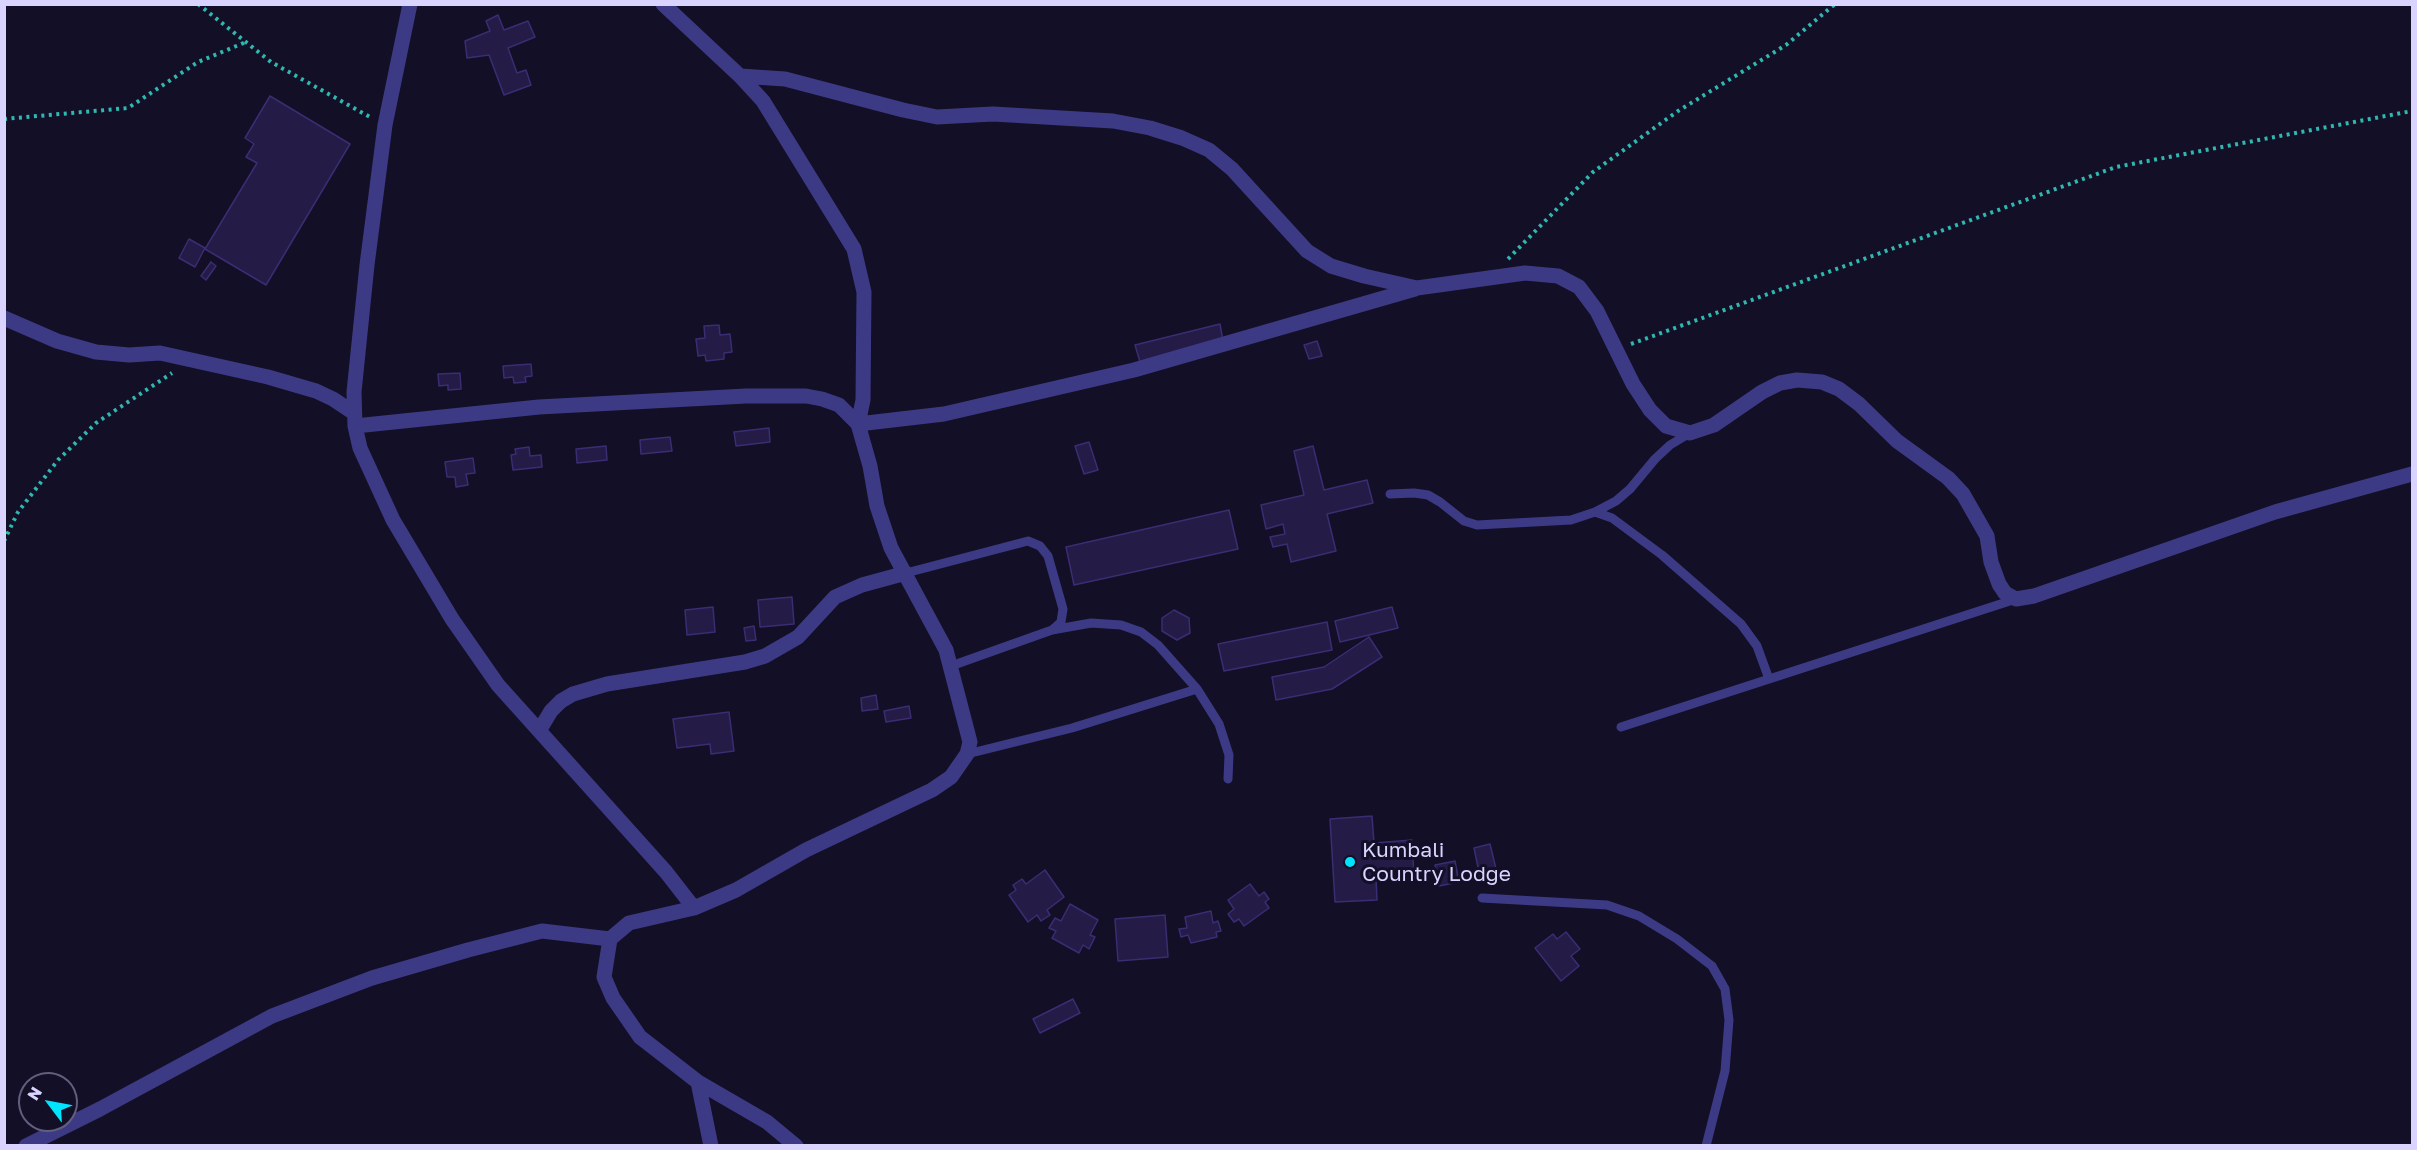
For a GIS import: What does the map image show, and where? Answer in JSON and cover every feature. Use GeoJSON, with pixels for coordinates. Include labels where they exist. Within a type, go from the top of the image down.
{"type":"FeatureCollection","features":[{"type":"Feature","properties":{"kind":"street"},"geometry":{"type":"LineString","coordinates":[[410,4],[385,125],[361,316],[354,392],[355,420],[368,469],[393,520],[452,619],[498,686],[666,872],[694,908]]}},
{"type":"Feature","properties":{"kind":"street"},"geometry":{"type":"LineString","coordinates":[[663,4],[740,76],[763,101],[854,249],[864,292],[863,400],[858,424],[891,548],[946,650],[970,742],[967,754],[951,777],[932,790],[806,850],[736,890],[694,908],[628,923],[610,939],[604,977],[613,998],[640,1037],[698,1082],[767,1122],[796,1146]]}},
{"type":"Feature","properties":{"kind":"street"},"geometry":{"type":"LineString","coordinates":[[740,76],[785,79],[937,117],[993,114],[1113,121],[1150,128],[1182,138],[1209,150],[1232,169],[1307,251],[1331,266],[1417,288]]}},
{"type":"Feature","properties":{"kind":"street"},"geometry":{"type":"LineString","coordinates":[[858,424],[944,414],[1134,370],[1417,288],[1525,273],[1558,276],[1579,287],[1597,311],[1633,384],[1650,410],[1666,426],[1690,433],[1714,425],[1762,392],[1780,383],[1797,380],[1822,382],[1839,389],[1859,404],[1897,441],[1948,478],[1963,494],[1987,536],[1991,562],[1999,584],[2005,593],[2016,598],[2034,596],[2275,512],[2412,474]]}},
{"type":"Feature","properties":{"kind":"street"},"geometry":{"type":"LineString","coordinates":[[4,318],[57,341],[96,352],[129,355],[160,353],[268,377],[316,391],[333,399],[355,420],[539,406],[746,396],[806,396],[839,405],[858,424]]}},
{"type":"Feature","properties":{"kind":"street"},"geometry":{"type":"LineString","coordinates":[[538,731],[551,711],[573,694],[615,682],[745,662],[765,656],[798,638],[835,597],[862,585],[906,573]]}},
{"type":"Feature","properties":{"kind":"street"},"geometry":{"type":"LineString","coordinates":[[26,1146],[272,1017],[372,978],[468,950],[542,932],[610,939]]}},
{"type":"Feature","properties":{"kind":"street"},"geometry":{"type":"LineString","coordinates":[[698,1082],[711,1146]]}},
{"type":"Feature","properties":{"kind":"lane"},"geometry":{"type":"LineString","coordinates":[[1390,494],[1428,495],[1440,501],[1464,521],[1477,525],[1570,520],[1595,512],[1616,501],[1670,445],[1690,433]]}},
{"type":"Feature","properties":{"kind":"lane"},"geometry":{"type":"LineString","coordinates":[[1595,512],[1612,518],[1662,555],[1741,624],[1757,646],[1769,679]]}},
{"type":"Feature","properties":{"kind":"lane"},"geometry":{"type":"LineString","coordinates":[[906,573],[1028,541],[1040,546],[1048,556],[1064,609],[1061,622],[1052,630]]}},
{"type":"Feature","properties":{"kind":"lane"},"geometry":{"type":"LineString","coordinates":[[1621,727],[2016,598]]}},
{"type":"Feature","properties":{"kind":"lane"},"geometry":{"type":"LineString","coordinates":[[951,666],[1052,630],[1091,623],[1121,625],[1142,632],[1158,645],[1197,688],[1219,724],[1229,755],[1228,779]]}},
{"type":"Feature","properties":{"kind":"lane"},"geometry":{"type":"LineString","coordinates":[[967,754],[1072,728],[1197,688]]}},
{"type":"Feature","properties":{"kind":"lane"},"geometry":{"type":"LineString","coordinates":[[1482,898],[1607,904],[1639,916],[1658,927],[1712,966],[1725,989],[1729,1020],[1725,1071],[1706,1146]]}},
{"type":"Feature","properties":{"kind":"path"},"geometry":{"type":"LineString","coordinates":[[198,4],[271,62],[385,125]]}},
{"type":"Feature","properties":{"kind":"path"},"geometry":{"type":"LineString","coordinates":[[1490,277],[1593,172],[1678,111],[1786,45],[1835,4]]}},
{"type":"Feature","properties":{"kind":"path"},"geometry":{"type":"LineString","coordinates":[[4,119],[128,108],[198,62],[246,42]]}},
{"type":"Feature","properties":{"kind":"path"},"geometry":{"type":"LineString","coordinates":[[1616,350],[2116,167],[2412,111]]}},
{"type":"Feature","properties":{"kind":"path"},"geometry":{"type":"LineString","coordinates":[[4,541],[18,512],[58,460],[96,423],[193,359]]}},
{"type":"Feature","properties":{"kind":"building"},"geometry":{"type":"Polygon","coordinates":[[[498,15],[504,30],[528,21],[535,37],[508,48],[517,73],[526,70],[531,85],[504,95],[489,55],[467,58],[465,41],[490,31],[486,21],[498,15]]]}},
{"type":"Feature","properties":{"kind":"building"},"geometry":{"type":"Polygon","coordinates":[[[270,96],[350,144],[266,285],[205,249],[257,163],[246,157],[254,144],[245,138],[270,96]]]}},
{"type":"Feature","properties":{"kind":"building"},"geometry":{"type":"Polygon","coordinates":[[[189,239],[205,248],[195,267],[179,258],[189,239]]]}},
{"type":"Feature","properties":{"kind":"building"},"geometry":{"type":"Polygon","coordinates":[[[211,262],[216,266],[206,280],[201,276],[211,262]]]}},
{"type":"Feature","properties":{"kind":"building"},"geometry":{"type":"Polygon","coordinates":[[[1220,324],[1223,341],[1140,362],[1135,345],[1220,324]]]}},
{"type":"Feature","properties":{"kind":"building"},"geometry":{"type":"Polygon","coordinates":[[[719,325],[720,335],[730,334],[732,352],[724,353],[724,359],[706,361],[705,355],[698,356],[696,339],[705,338],[704,326],[719,325]]]}},
{"type":"Feature","properties":{"kind":"building"},"geometry":{"type":"Polygon","coordinates":[[[1317,341],[1322,356],[1309,359],[1304,345],[1317,341]]]}},
{"type":"Feature","properties":{"kind":"building"},"geometry":{"type":"Polygon","coordinates":[[[531,364],[532,376],[525,377],[526,382],[514,383],[513,377],[504,378],[503,366],[531,364]]]}},
{"type":"Feature","properties":{"kind":"building"},"geometry":{"type":"Polygon","coordinates":[[[460,373],[461,389],[448,390],[448,385],[439,386],[438,374],[460,373]]]}},
{"type":"Feature","properties":{"kind":"building"},"geometry":{"type":"Polygon","coordinates":[[[769,428],[770,442],[736,446],[734,432],[769,428]]]}},
{"type":"Feature","properties":{"kind":"building"},"geometry":{"type":"Polygon","coordinates":[[[670,437],[672,451],[641,454],[640,440],[670,437]]]}},
{"type":"Feature","properties":{"kind":"building"},"geometry":{"type":"Polygon","coordinates":[[[1089,442],[1098,470],[1084,474],[1075,446],[1089,442]]]}},
{"type":"Feature","properties":{"kind":"building"},"geometry":{"type":"Polygon","coordinates":[[[606,446],[607,460],[577,463],[576,449],[606,446]]]}},
{"type":"Feature","properties":{"kind":"building"},"geometry":{"type":"Polygon","coordinates":[[[1313,446],[1324,490],[1367,480],[1373,503],[1327,514],[1336,551],[1291,562],[1287,544],[1273,547],[1270,537],[1285,534],[1283,524],[1266,529],[1261,505],[1304,495],[1294,451],[1313,446]]]}},
{"type":"Feature","properties":{"kind":"building"},"geometry":{"type":"Polygon","coordinates":[[[529,447],[530,456],[541,455],[542,467],[513,470],[511,455],[516,454],[515,449],[529,447]]]}},
{"type":"Feature","properties":{"kind":"building"},"geometry":{"type":"Polygon","coordinates":[[[473,458],[475,473],[466,474],[468,485],[456,487],[455,477],[447,477],[445,462],[473,458]]]}},
{"type":"Feature","properties":{"kind":"building"},"geometry":{"type":"Polygon","coordinates":[[[1229,510],[1238,549],[1074,585],[1066,547],[1229,510]]]}},
{"type":"Feature","properties":{"kind":"building"},"geometry":{"type":"Polygon","coordinates":[[[792,597],[794,624],[760,627],[758,600],[792,597]]]}},
{"type":"Feature","properties":{"kind":"building"},"geometry":{"type":"Polygon","coordinates":[[[713,607],[715,632],[687,635],[685,610],[713,607]]]}},
{"type":"Feature","properties":{"kind":"building"},"geometry":{"type":"Polygon","coordinates":[[[1392,607],[1398,628],[1340,642],[1335,621],[1392,607]]]}},
{"type":"Feature","properties":{"kind":"building"},"geometry":{"type":"Polygon","coordinates":[[[1174,610],[1189,618],[1190,633],[1177,640],[1162,631],[1162,618],[1174,610]]]}},
{"type":"Feature","properties":{"kind":"building"},"geometry":{"type":"Polygon","coordinates":[[[1327,622],[1332,650],[1224,671],[1218,644],[1327,622]]]}},
{"type":"Feature","properties":{"kind":"building"},"geometry":{"type":"Polygon","coordinates":[[[754,626],[756,640],[746,641],[744,628],[754,626]]]}},
{"type":"Feature","properties":{"kind":"building"},"geometry":{"type":"Polygon","coordinates":[[[1369,637],[1382,657],[1332,689],[1276,700],[1272,677],[1324,667],[1369,637]]]}},
{"type":"Feature","properties":{"kind":"building"},"geometry":{"type":"Polygon","coordinates":[[[876,695],[878,709],[862,711],[861,698],[876,695]]]}},
{"type":"Feature","properties":{"kind":"building"},"geometry":{"type":"Polygon","coordinates":[[[909,706],[911,718],[886,722],[884,711],[909,706]]]}},
{"type":"Feature","properties":{"kind":"building"},"geometry":{"type":"Polygon","coordinates":[[[729,712],[734,751],[711,754],[710,744],[677,748],[673,719],[729,712]]]}},
{"type":"Feature","properties":{"kind":"building"},"geometry":{"type":"Polygon","coordinates":[[[1372,816],[1374,843],[1412,840],[1414,877],[1376,879],[1377,900],[1335,902],[1330,819],[1372,816]]]}},
{"type":"Feature","properties":{"kind":"building"},"geometry":{"type":"Polygon","coordinates":[[[1490,844],[1497,873],[1480,877],[1474,848],[1490,844]]]}},
{"type":"Feature","properties":{"kind":"building"},"geometry":{"type":"Polygon","coordinates":[[[1455,861],[1459,882],[1439,886],[1435,865],[1455,861]]]}},
{"type":"Feature","properties":{"kind":"building"},"geometry":{"type":"Polygon","coordinates":[[[1045,870],[1064,897],[1047,910],[1050,915],[1041,921],[1037,915],[1028,922],[1009,895],[1016,890],[1013,885],[1022,879],[1026,884],[1045,870]]]}},
{"type":"Feature","properties":{"kind":"building"},"geometry":{"type":"Polygon","coordinates":[[[1250,884],[1259,896],[1264,892],[1269,899],[1265,902],[1269,908],[1244,926],[1239,919],[1234,922],[1228,914],[1234,909],[1228,900],[1250,884]]]}},
{"type":"Feature","properties":{"kind":"building"},"geometry":{"type":"Polygon","coordinates":[[[1070,904],[1098,920],[1090,935],[1095,937],[1089,949],[1083,945],[1079,953],[1052,938],[1056,931],[1049,928],[1055,918],[1061,921],[1070,904]]]}},
{"type":"Feature","properties":{"kind":"building"},"geometry":{"type":"Polygon","coordinates":[[[1211,911],[1213,923],[1218,921],[1221,931],[1216,932],[1217,937],[1191,943],[1188,935],[1181,937],[1179,929],[1187,928],[1185,917],[1211,911]]]}},
{"type":"Feature","properties":{"kind":"building"},"geometry":{"type":"Polygon","coordinates":[[[1165,915],[1168,957],[1118,961],[1115,919],[1165,915]]]}},
{"type":"Feature","properties":{"kind":"building"},"geometry":{"type":"Polygon","coordinates":[[[1566,932],[1580,949],[1571,956],[1579,966],[1561,981],[1535,948],[1553,934],[1557,939],[1566,932]]]}},
{"type":"Feature","properties":{"kind":"building"},"geometry":{"type":"Polygon","coordinates":[[[1073,999],[1080,1013],[1040,1033],[1033,1019],[1073,999]]]}},
{"type":"Feature","properties":{"kind":"place","name":"Kumbali Country Lodge"},"geometry":{"type":"Point","coordinates":[1350,862]}}]}
